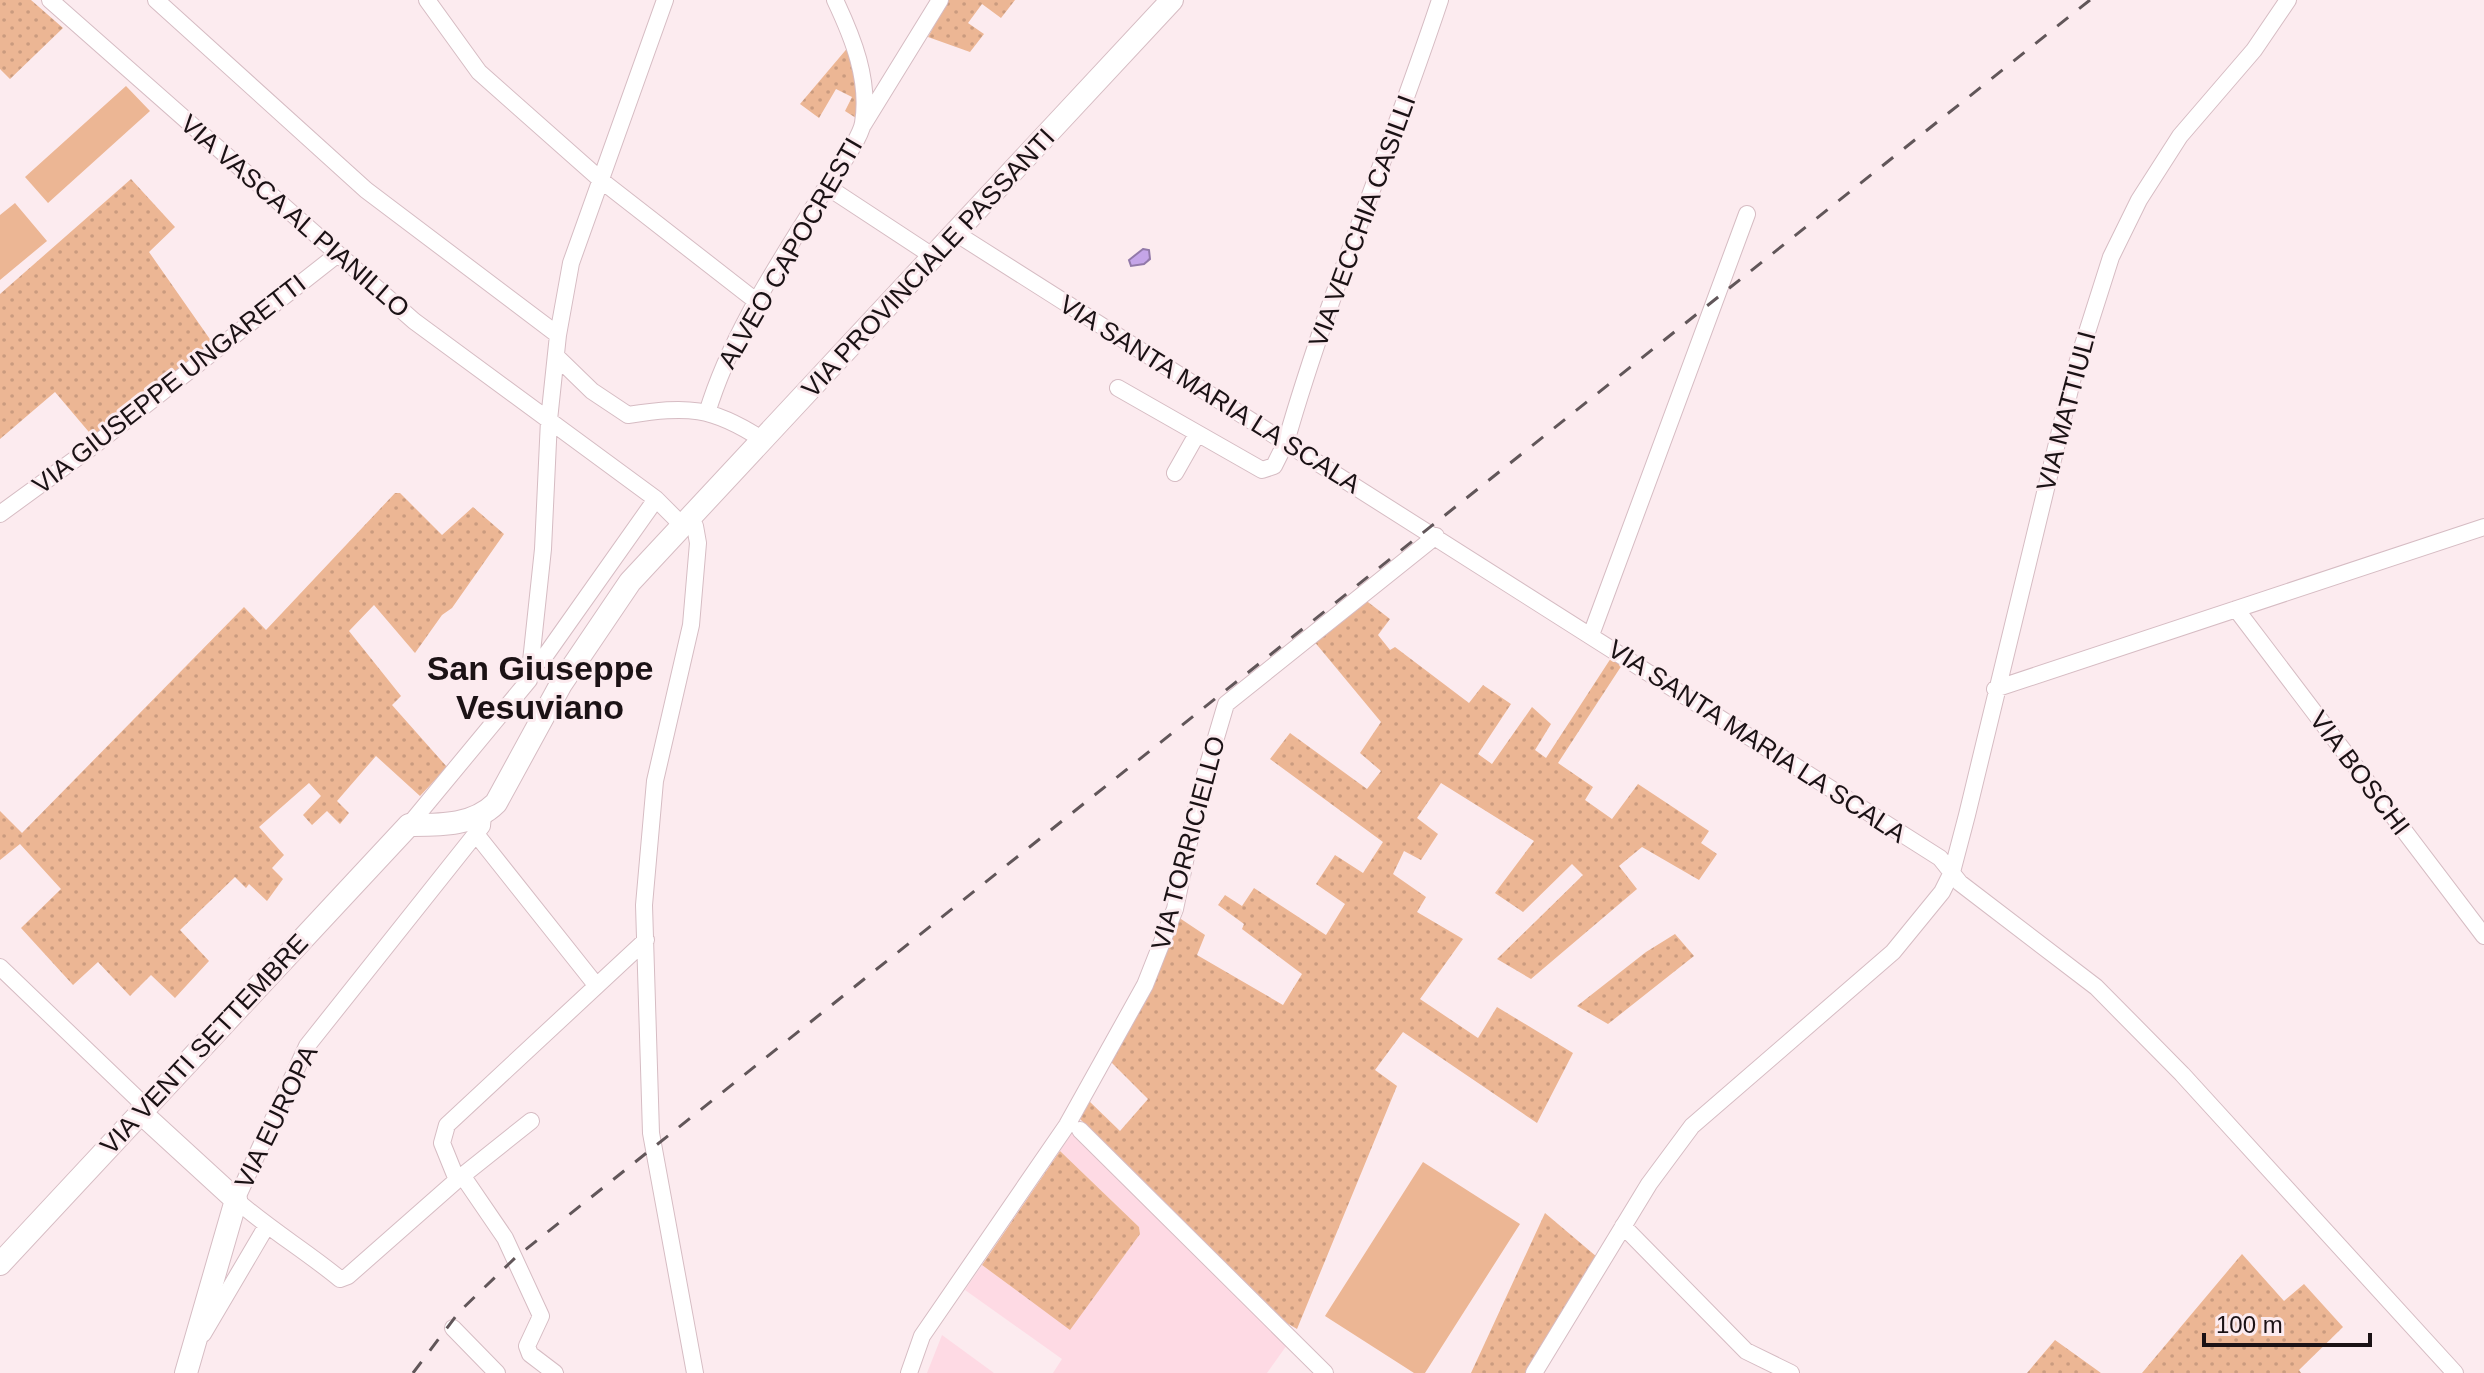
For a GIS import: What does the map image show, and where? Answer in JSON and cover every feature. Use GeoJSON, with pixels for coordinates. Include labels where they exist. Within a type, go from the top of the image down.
{"type":"FeatureCollection","features":[{"type":"Feature","properties":{"kind":"main road","name":"VIA PROVINCIALE PASSANTI"},"geometry":{"type":"LineString","coordinates":[[480,825],[515,773],[561,684],[630,582],[1172,0]]}},
{"type":"Feature","properties":{"kind":"main road"},"geometry":{"type":"LineString","coordinates":[[409,825],[480,825]]}},
{"type":"Feature","properties":{"kind":"main road","name":"VIA VENTI SETTEMBRE"},"geometry":{"type":"LineString","coordinates":[[0,1264],[409,825]]}},
{"type":"Feature","properties":{"kind":"main road"},"geometry":{"type":"LineString","coordinates":[[142,1109],[236,1200]]}},
{"type":"Feature","properties":{"kind":"main road","name":"VIA EUROPA"},"geometry":{"type":"LineString","coordinates":[[189,1363],[236,1200]]}},
{"type":"Feature","properties":{"kind":"street","name":"VIA VASCA AL PIANILLO"},"geometry":{"type":"LineString","coordinates":[[50,0],[414,321],[686,522]]}},
{"type":"Feature","properties":{"kind":"street"},"geometry":{"type":"LineString","coordinates":[[156,0],[366,190],[558,335]]}},
{"type":"Feature","properties":{"kind":"street"},"geometry":{"type":"LineString","coordinates":[[427,0],[479,72],[602,181],[756,301]]}},
{"type":"Feature","properties":{"kind":"street"},"geometry":{"type":"LineString","coordinates":[[409,825],[526,687],[533,666],[549,420],[558,335],[571,263],[665,0]]}},
{"type":"Feature","properties":{"kind":"street","name":"ALVEO CAPOCRESTI"},"geometry":{"type":"LineString","coordinates":[[707,413],[720,373],[756,301],[863,125],[861,69],[854,39],[835,0]]}},
{"type":"Feature","properties":{"kind":"street"},"geometry":{"type":"LineString","coordinates":[[863,125],[940,0]]}},
{"type":"Feature","properties":{"kind":"street","name":"VIA VECCHIA CASILLI"},"geometry":{"type":"LineString","coordinates":[[1286,442],[1364,206],[1402,118],[1440,0]]}},
{"type":"Feature","properties":{"kind":"street","name":"VIA MATTIULI"},"geometry":{"type":"LineString","coordinates":[[1534,1373],[1649,1184],[1704,1113],[1893,952],[1942,892],[1952,872],[2074,373],[2111,257],[2139,200],[2180,136],[2254,50],[2288,0]]}},
{"type":"Feature","properties":{"kind":"street"},"geometry":{"type":"LineString","coordinates":[[826,186],[934,257]]}},
{"type":"Feature","properties":{"kind":"street"},"geometry":{"type":"LineString","coordinates":[[1591,635],[1747,214]]}},
{"type":"Feature","properties":{"kind":"street","name":"VIA SANTA MARIA LA SCALA"},"geometry":{"type":"LineString","coordinates":[[957,234],[1940,858],[1960,883],[2096,987],[2203,1097],[2455,1373]]}},
{"type":"Feature","properties":{"kind":"street","name":"VIA GIUSEPPE UNGARETTI"},"geometry":{"type":"LineString","coordinates":[[0,514],[338,254]]}},
{"type":"Feature","properties":{"kind":"street"},"geometry":{"type":"LineString","coordinates":[[557,357],[592,391],[628,415],[680,408],[707,413],[763,440]]}},
{"type":"Feature","properties":{"kind":"street"},"geometry":{"type":"LineString","coordinates":[[1118,388],[1196,436],[1262,470],[1274,466],[1286,442]]}},
{"type":"Feature","properties":{"kind":"street"},"geometry":{"type":"LineString","coordinates":[[1175,473],[1196,436]]}},
{"type":"Feature","properties":{"kind":"street"},"geometry":{"type":"LineString","coordinates":[[533,666],[545,656],[656,499]]}},
{"type":"Feature","properties":{"kind":"street"},"geometry":{"type":"LineString","coordinates":[[686,522],[695,526],[698,543],[691,625],[655,781],[644,905],[651,1133],[695,1373]]}},
{"type":"Feature","properties":{"kind":"street"},"geometry":{"type":"LineString","coordinates":[[1995,689],[2484,527]]}},
{"type":"Feature","properties":{"kind":"street","name":"VIA TORRICIELLO"},"geometry":{"type":"LineString","coordinates":[[909,1373],[922,1336],[1067,1125],[1145,985],[1175,909],[1199,795],[1226,704],[1436,536]]}},
{"type":"Feature","properties":{"kind":"street","name":"VIA BOSCHI"},"geometry":{"type":"LineString","coordinates":[[2236,609],[2484,936]]}},
{"type":"Feature","properties":{"kind":"street"},"geometry":{"type":"LineString","coordinates":[[480,825],[596,985]]}},
{"type":"Feature","properties":{"kind":"street","name":"VIA EUROPA"},"geometry":{"type":"LineString","coordinates":[[236,1200],[307,1046],[480,825]]}},
{"type":"Feature","properties":{"kind":"street"},"geometry":{"type":"LineString","coordinates":[[555,1373],[530,1354],[527,1346],[541,1316],[505,1238],[461,1179],[442,1143],[447,1125],[646,940]]}},
{"type":"Feature","properties":{"kind":"street"},"geometry":{"type":"LineString","coordinates":[[0,967],[142,1109]]}},
{"type":"Feature","properties":{"kind":"street"},"geometry":{"type":"LineString","coordinates":[[236,1200],[266,1227],[295,1243],[340,1279],[531,1121]]}},
{"type":"Feature","properties":{"kind":"street"},"geometry":{"type":"LineString","coordinates":[[1080,1130],[1325,1373]]}},
{"type":"Feature","properties":{"kind":"street"},"geometry":{"type":"LineString","coordinates":[[1623,1226],[1746,1351],[1791,1373]]}},
{"type":"Feature","properties":{"kind":"street"},"geometry":{"type":"LineString","coordinates":[[189,1363],[266,1227]]}},
{"type":"Feature","properties":{"kind":"street"},"geometry":{"type":"LineString","coordinates":[[453,1328],[497,1373]]}},
{"type":"Feature","properties":{"kind":"shaded area"},"geometry":{"type":"Polygon","coordinates":[[[0,0],[31,0],[63,28],[10,79],[0,69],[0,0]]]}},
{"type":"Feature","properties":{"kind":"shaded area"},"geometry":{"type":"Polygon","coordinates":[[[944,0],[1015,0],[1001,18],[982,4],[968,23],[984,34],[970,52],[928,37],[933,28],[930,25],[944,0]]]}},
{"type":"Feature","properties":{"kind":"shaded area"},"geometry":{"type":"Polygon","coordinates":[[[850,45],[858,96],[856,118],[845,111],[852,97],[836,89],[819,118],[800,104],[850,45]]]}},
{"type":"Feature","properties":{"kind":"shaded area"},"geometry":{"type":"Polygon","coordinates":[[[126,86],[150,111],[48,203],[25,177],[126,86]]]}},
{"type":"Feature","properties":{"kind":"shaded area"},"geometry":{"type":"Polygon","coordinates":[[[131,179],[175,227],[149,252],[214,345],[94,438],[55,392],[0,439],[0,294],[131,179]]]}},
{"type":"Feature","properties":{"kind":"shaded area"},"geometry":{"type":"Polygon","coordinates":[[[15,203],[47,241],[0,280],[0,215],[15,203]]]}},
{"type":"Feature","properties":{"kind":"shaded area"},"geometry":{"type":"Polygon","coordinates":[[[395,493],[400,493],[442,535],[473,507],[504,534],[452,608],[442,615],[415,653],[374,605],[349,631],[401,696],[392,705],[447,767],[420,796],[376,756],[337,801],[349,813],[340,824],[327,811],[312,825],[303,815],[321,796],[309,783],[259,827],[284,855],[272,868],[283,879],[267,901],[249,884],[246,888],[235,877],[180,930],[209,961],[175,998],[151,975],[130,996],[98,962],[73,985],[21,928],[61,889],[20,844],[0,860],[0,811],[22,833],[244,607],[266,630],[395,493]]]}},
{"type":"Feature","properties":{"kind":"shaded area"},"geometry":{"type":"Polygon","coordinates":[[[1364,599],[1390,619],[1378,635],[1390,650],[1395,647],[1469,703],[1483,685],[1511,704],[1478,754],[1492,764],[1532,707],[1551,724],[1535,750],[1546,758],[1611,658],[1622,665],[1558,763],[1593,787],[1585,800],[1612,819],[1638,784],[1709,831],[1701,843],[1717,854],[1699,880],[1642,847],[1619,866],[1637,889],[1531,979],[1497,959],[1583,875],[1572,864],[1523,912],[1495,893],[1534,841],[1441,783],[1417,818],[1438,834],[1421,860],[1404,851],[1393,874],[1426,897],[1417,912],[1463,939],[1420,999],[1478,1038],[1497,1007],[1573,1053],[1537,1123],[1403,1032],[1375,1070],[1397,1086],[1297,1329],[1285,1322],[1079,1118],[1089,1101],[1120,1131],[1148,1099],[1111,1062],[1178,917],[1205,935],[1197,955],[1283,1005],[1302,974],[1242,929],[1244,924],[1218,905],[1225,895],[1242,906],[1254,888],[1326,935],[1345,904],[1316,884],[1335,855],[1363,873],[1383,842],[1270,759],[1290,733],[1367,789],[1381,771],[1360,753],[1381,722],[1313,640],[1364,599]]]}},
{"type":"Feature","properties":{"kind":"shaded area"},"geometry":{"type":"Polygon","coordinates":[[[1675,934],[1694,956],[1608,1024],[1577,1006],[1646,952],[1675,934]]]}},
{"type":"Feature","properties":{"kind":"shaded area"},"geometry":{"type":"Polygon","coordinates":[[[1072,1133],[1287,1345],[1267,1373],[1053,1373],[1062,1359],[965,1290],[982,1265],[1070,1329],[1140,1234],[1139,1227],[1060,1151],[1072,1133]]]}},
{"type":"Feature","properties":{"kind":"shaded area"},"geometry":{"type":"Polygon","coordinates":[[[1060,1151],[1139,1227],[1140,1234],[1070,1330],[982,1265],[1060,1151]]]}},
{"type":"Feature","properties":{"kind":"shaded area"},"geometry":{"type":"Polygon","coordinates":[[[1423,1162],[1520,1224],[1425,1373],[1414,1373],[1325,1316],[1423,1162]]]}},
{"type":"Feature","properties":{"kind":"shaded area"},"geometry":{"type":"Polygon","coordinates":[[[1545,1213],[1597,1257],[1526,1373],[1471,1373],[1545,1213]]]}},
{"type":"Feature","properties":{"kind":"shaded area"},"geometry":{"type":"Polygon","coordinates":[[[2242,1254],[2284,1301],[2304,1284],[2343,1327],[2299,1370],[2301,1373],[2142,1373],[2242,1254]]]}},
{"type":"Feature","properties":{"kind":"shaded area"},"geometry":{"type":"Polygon","coordinates":[[[942,1335],[994,1373],[927,1373],[942,1335]]]}},
{"type":"Feature","properties":{"kind":"shaded area"},"geometry":{"type":"Polygon","coordinates":[[[2055,1340],[2101,1373],[2027,1373],[2055,1340]]]}},
{"type":"Feature","properties":{"kind":"water"},"geometry":{"type":"Polygon","coordinates":[[[1143,249],[1149,250],[1150,259],[1144,264],[1131,266],[1129,260],[1143,249]]]}},
{"type":"Feature","properties":{"kind":"railway"},"geometry":{"type":"LineString","coordinates":[[413,1373],[459,1312],[515,1258],[2090,0]]}},
{"type":"Feature","properties":{"kind":"district","name":"San Giuseppe Vesuviano"},"geometry":{"type":"Point","coordinates":[540,688]}}]}
